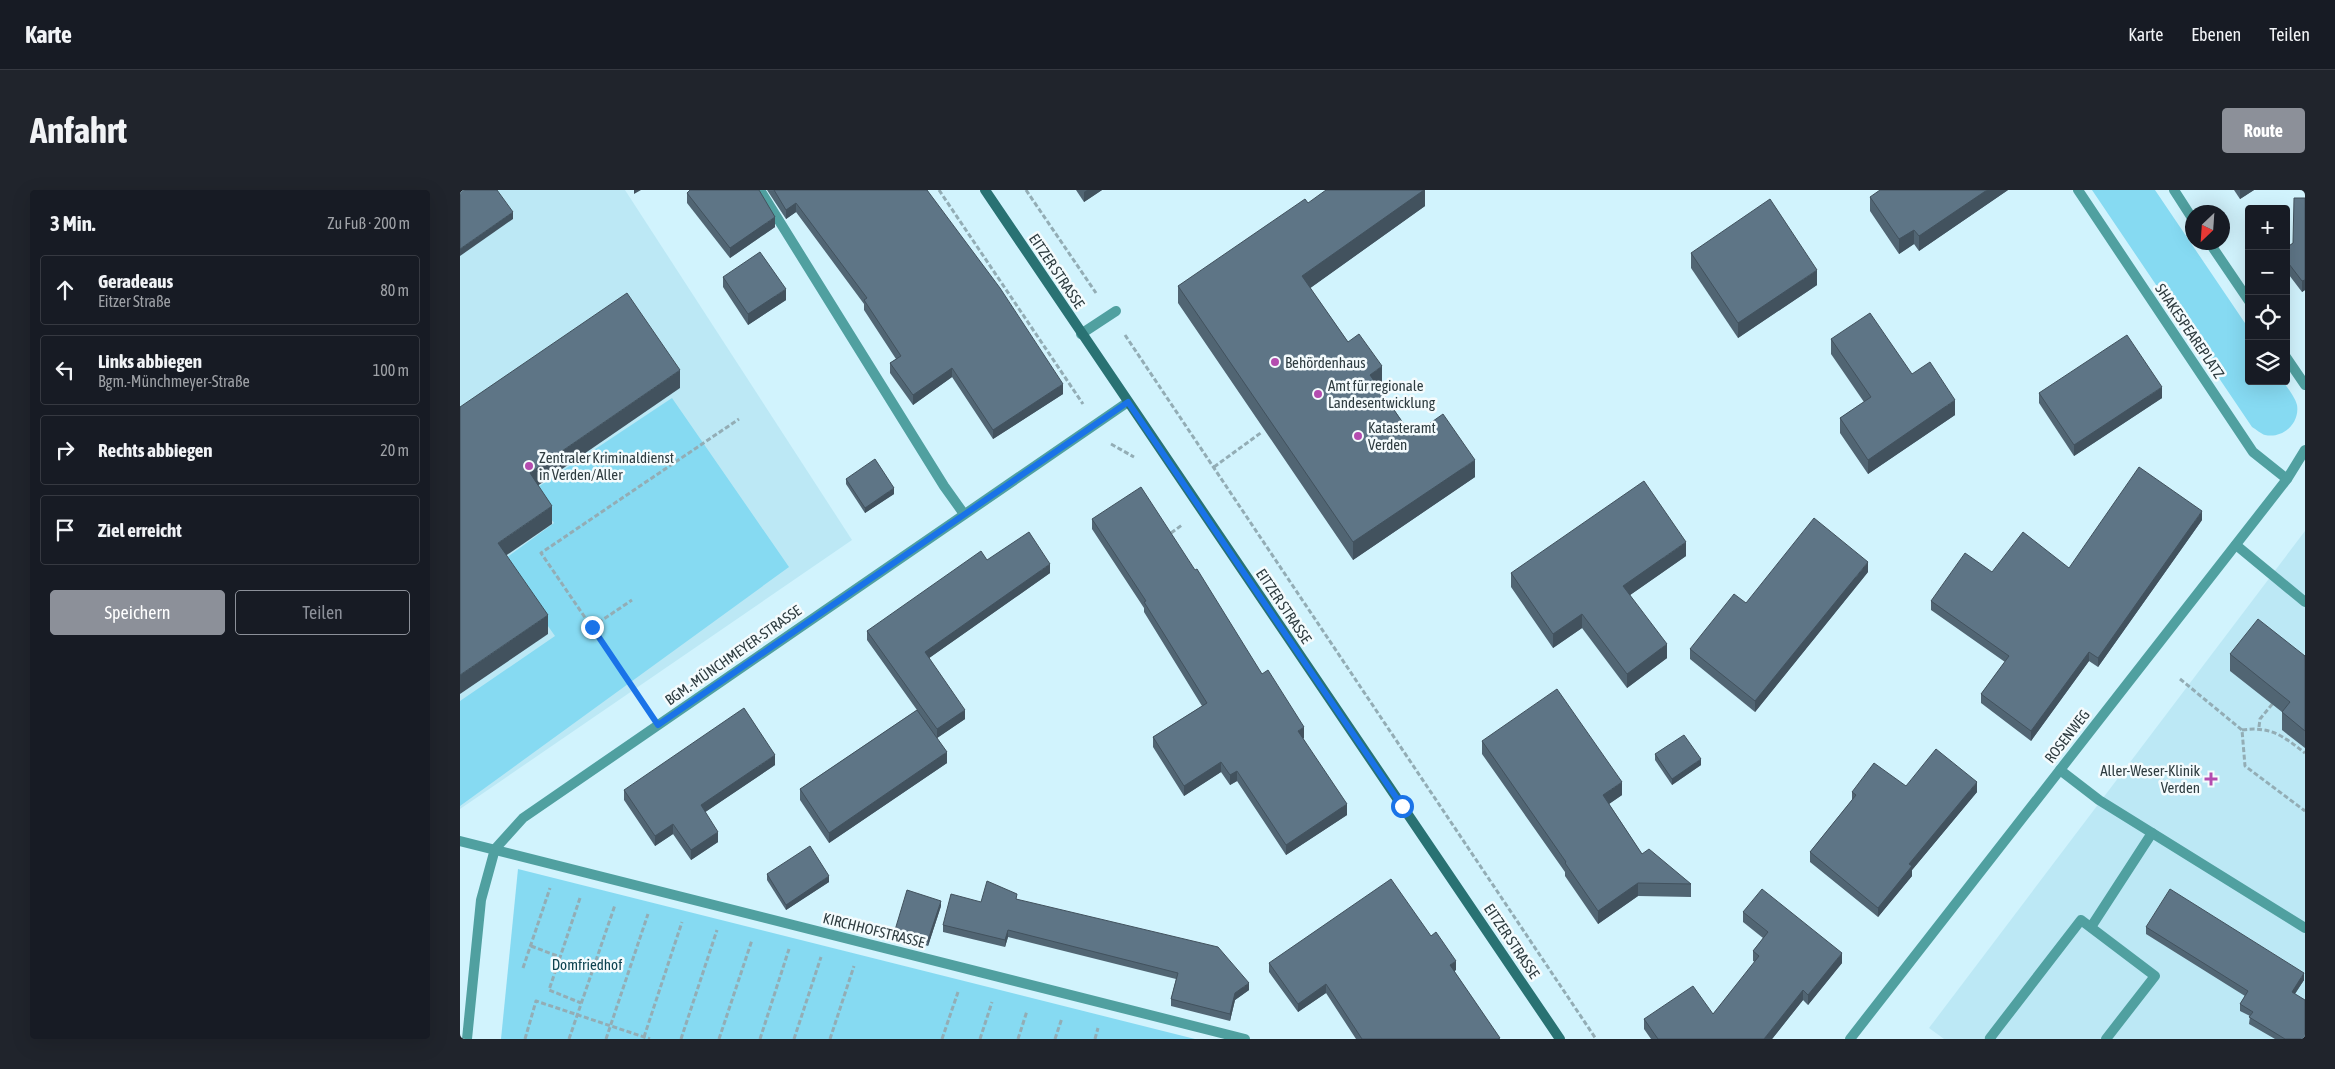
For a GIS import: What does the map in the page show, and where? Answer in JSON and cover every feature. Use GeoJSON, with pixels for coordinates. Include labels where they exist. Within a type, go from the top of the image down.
{"type":"FeatureCollection","features":[{"type":"Feature","properties":{"kind":"main road","name":"EITZER STRASSE"},"geometry":{"type":"LineString","coordinates":[[985,190],[1560,1039]]}},
{"type":"Feature","properties":{"kind":"street"},"geometry":{"type":"LineString","coordinates":[[760,190],[944,486],[964,514]]}},
{"type":"Feature","properties":{"kind":"street","name":"SHAKESPEAREPLATZ"},"geometry":{"type":"LineString","coordinates":[[2078,190],[2253,452],[2287,479]]}},
{"type":"Feature","properties":{"kind":"street"},"geometry":{"type":"LineString","coordinates":[[2174,190],[2185,207]]}},
{"type":"Feature","properties":{"kind":"street"},"geometry":{"type":"LineString","coordinates":[[2214,250],[2245,295]]}},
{"type":"Feature","properties":{"kind":"street"},"geometry":{"type":"LineString","coordinates":[[1082,334],[1113,313]]}},
{"type":"Feature","properties":{"kind":"street"},"geometry":{"type":"LineString","coordinates":[[2290,363],[2305,385]]}},
{"type":"Feature","properties":{"kind":"street","name":"BGM.-MÜNCHMEYER-STRASSE"},"geometry":{"type":"LineString","coordinates":[[467,1039],[481,900],[495,849],[523,818],[1128,402]]}},
{"type":"Feature","properties":{"kind":"street","name":"ROSENWEG"},"geometry":{"type":"LineString","coordinates":[[1850,1039],[2287,479],[2301,467],[2305,450]]}},
{"type":"Feature","properties":{"kind":"street"},"geometry":{"type":"LineString","coordinates":[[2236,545],[2305,602]]}},
{"type":"Feature","properties":{"kind":"street"},"geometry":{"type":"LineString","coordinates":[[2060,770],[2098,800],[2305,928]]}},
{"type":"Feature","properties":{"kind":"street"},"geometry":{"type":"LineString","coordinates":[[2091,927],[2152,833]]}},
{"type":"Feature","properties":{"kind":"street","name":"KIRCHHOFSTRASSE"},"geometry":{"type":"LineString","coordinates":[[460,840],[544,863],[1245,1039]]}},
{"type":"Feature","properties":{"kind":"street"},"geometry":{"type":"LineString","coordinates":[[1991,1039],[2081,920],[2155,976],[2106,1039]]}},
{"type":"Feature","properties":{"kind":"path"},"geometry":{"type":"LineString","coordinates":[[939,190],[1085,406]]}},
{"type":"Feature","properties":{"kind":"path"},"geometry":{"type":"LineString","coordinates":[[1026,190],[1113,313],[1596,1039]]}},
{"type":"Feature","properties":{"kind":"path"},"geometry":{"type":"LineString","coordinates":[[658,725],[541,553],[739,419]]}},
{"type":"Feature","properties":{"kind":"path"},"geometry":{"type":"LineString","coordinates":[[1214,467],[1262,432]]}},
{"type":"Feature","properties":{"kind":"path"},"geometry":{"type":"LineString","coordinates":[[1171,533],[1182,524]]}},
{"type":"Feature","properties":{"kind":"path"},"geometry":{"type":"LineString","coordinates":[[592,627],[632,600]]}},
{"type":"Feature","properties":{"kind":"path"},"geometry":{"type":"LineString","coordinates":[[2180,679],[2242,730],[2245,766],[2305,811]]}},
{"type":"Feature","properties":{"kind":"path"},"geometry":{"type":"LineString","coordinates":[[2259,727],[2260,719],[2277,698]]}},
{"type":"Feature","properties":{"kind":"path"},"geometry":{"type":"LineString","coordinates":[[2242,730],[2259,727],[2283,736],[2305,753]]}},
{"type":"Feature","properties":{"kind":"path"},"geometry":{"type":"LineString","coordinates":[[523,968],[550,887]]}},
{"type":"Feature","properties":{"kind":"path"},"geometry":{"type":"LineString","coordinates":[[581,894],[549,990],[581,1003]]}},
{"type":"Feature","properties":{"kind":"path"},"geometry":{"type":"LineString","coordinates":[[569,1039],[616,902]]}},
{"type":"Feature","properties":{"kind":"path"},"geometry":{"type":"LineString","coordinates":[[606,1039],[649,911]]}},
{"type":"Feature","properties":{"kind":"path"},"geometry":{"type":"LineString","coordinates":[[644,1038],[683,920]]}},
{"type":"Feature","properties":{"kind":"path"},"geometry":{"type":"LineString","coordinates":[[681,1039],[718,928]]}},
{"type":"Feature","properties":{"kind":"path"},"geometry":{"type":"LineString","coordinates":[[719,1039],[753,937]]}},
{"type":"Feature","properties":{"kind":"path"},"geometry":{"type":"LineString","coordinates":[[530,946],[560,957]]}},
{"type":"Feature","properties":{"kind":"path"},"geometry":{"type":"LineString","coordinates":[[760,1039],[790,946]]}},
{"type":"Feature","properties":{"kind":"path"},"geometry":{"type":"LineString","coordinates":[[794,1039],[822,954]]}},
{"type":"Feature","properties":{"kind":"path"},"geometry":{"type":"LineString","coordinates":[[830,1039],[855,963]]}},
{"type":"Feature","properties":{"kind":"path"},"geometry":{"type":"LineString","coordinates":[[942,1039],[959,989]]}},
{"type":"Feature","properties":{"kind":"path"},"geometry":{"type":"LineString","coordinates":[[980,1039],[994,998]]}},
{"type":"Feature","properties":{"kind":"path"},"geometry":{"type":"LineString","coordinates":[[525,1039],[536,1001],[650,1039]]}},
{"type":"Feature","properties":{"kind":"path"},"geometry":{"type":"LineString","coordinates":[[1018,1039],[1028,1006]]}},
{"type":"Feature","properties":{"kind":"path"},"geometry":{"type":"LineString","coordinates":[[1056,1039],[1062,1015]]}},
{"type":"Feature","properties":{"kind":"path"},"geometry":{"type":"LineString","coordinates":[[1095,1039],[1099,1024]]}},
{"type":"Feature","properties":{"kind":"shaded area"},"geometry":{"type":"Polygon","coordinates":[[[460,190],[625,190],[852,540],[460,809],[460,190]]]}},
{"type":"Feature","properties":{"kind":"shaded area","name":"Aller-Weser-Klinik Verden"},"geometry":{"type":"Polygon","coordinates":[[[2305,531],[2305,1039],[1944,1039],[1929,1028],[2305,531]]]}},
{"type":"Feature","properties":{"kind":"green space"},"geometry":{"type":"Polygon","coordinates":[[[2092,190],[2155,190],[2185,234],[2185,250],[2196,250],[2245,323],[2245,385],[2286,385],[2297,405],[2296,418],[2293,423],[2278,435],[2263,434],[2252,427],[2092,190]]]}},
{"type":"Feature","properties":{"kind":"green space"},"geometry":{"type":"Polygon","coordinates":[[[672,398],[789,567],[460,806],[460,701],[555,636],[502,561],[554,523],[532,491],[672,398]]]}},
{"type":"Feature","properties":{"kind":"green space","name":"Domfriedhof"},"geometry":{"type":"Polygon","coordinates":[[[518,869],[1195,1039],[501,1039],[518,869]]]}},
{"type":"Feature","properties":{"kind":"building"},"geometry":{"type":"Polygon","coordinates":[[[460,190],[497,190],[513,212],[460,249],[460,190]]]}},
{"type":"Feature","properties":{"kind":"building"},"geometry":{"type":"Polygon","coordinates":[[[690,190],[759,190],[775,217],[730,248],[687,193],[690,190]]]}},
{"type":"Feature","properties":{"kind":"building"},"geometry":{"type":"Polygon","coordinates":[[[774,190],[927,190],[1000,288],[1063,384],[993,430],[952,368],[913,395],[890,363],[901,356],[864,300],[867,298],[796,203],[786,210],[774,190]]]}},
{"type":"Feature","properties":{"kind":"building"},"geometry":{"type":"Polygon","coordinates":[[[1326,190],[1424,190],[1302,276],[1348,342],[1359,334],[1382,366],[1370,375],[1412,436],[1443,414],[1475,460],[1353,542],[1178,286],[1305,199],[1308,203],[1326,190]]]}},
{"type":"Feature","properties":{"kind":"building"},"geometry":{"type":"Polygon","coordinates":[[[1880,190],[1987,190],[1919,236],[1914,230],[1899,239],[1870,197],[1880,190]]]}},
{"type":"Feature","properties":{"kind":"building"},"geometry":{"type":"Polygon","coordinates":[[[2294,198],[2305,198],[2305,280],[2302,281],[2290,265],[2290,245],[2293,243],[2294,198]]]}},
{"type":"Feature","properties":{"kind":"building"},"geometry":{"type":"Polygon","coordinates":[[[1770,199],[1817,270],[1738,323],[1691,253],[1770,199]]]}},
{"type":"Feature","properties":{"kind":"building"},"geometry":{"type":"Polygon","coordinates":[[[760,252],[786,289],[748,314],[723,277],[760,252]]]}},
{"type":"Feature","properties":{"kind":"building"},"geometry":{"type":"Polygon","coordinates":[[[627,293],[680,370],[530,473],[552,506],[498,543],[548,615],[460,675],[460,407],[627,293]]]}},
{"type":"Feature","properties":{"kind":"building"},"geometry":{"type":"Polygon","coordinates":[[[1870,313],[1912,374],[1930,362],[1955,400],[1868,460],[1840,418],[1871,397],[1831,339],[1870,313]]]}},
{"type":"Feature","properties":{"kind":"building"},"geometry":{"type":"Polygon","coordinates":[[[2127,335],[2162,387],[2074,445],[2039,393],[2127,335]]]}},
{"type":"Feature","properties":{"kind":"building"},"geometry":{"type":"Polygon","coordinates":[[[875,459],[894,488],[865,508],[846,479],[875,459]]]}},
{"type":"Feature","properties":{"kind":"building"},"geometry":{"type":"Polygon","coordinates":[[[2139,467],[2202,511],[2098,658],[2089,652],[2031,731],[1981,694],[2009,656],[1931,601],[1965,553],[1992,572],[2023,532],[2069,568],[2139,467]]]}},
{"type":"Feature","properties":{"kind":"building"},"geometry":{"type":"Polygon","coordinates":[[[1644,481],[1686,542],[1623,586],[1667,644],[1627,674],[1582,614],[1553,634],[1511,573],[1644,481]]]}},
{"type":"Feature","properties":{"kind":"building"},"geometry":{"type":"Polygon","coordinates":[[[1141,487],[1195,570],[1197,569],[1262,674],[1268,670],[1304,727],[1298,731],[1347,804],[1286,845],[1237,771],[1230,775],[1221,762],[1184,786],[1153,737],[1207,703],[1144,602],[1146,601],[1092,519],[1141,487]]]}},
{"type":"Feature","properties":{"kind":"building"},"geometry":{"type":"Polygon","coordinates":[[[1814,518],[1868,562],[1755,701],[1690,649],[1734,594],[1746,603],[1814,518]]]}},
{"type":"Feature","properties":{"kind":"building"},"geometry":{"type":"Polygon","coordinates":[[[1029,532],[1050,564],[925,652],[965,710],[937,729],[867,631],[981,551],[987,560],[1029,532]]]}},
{"type":"Feature","properties":{"kind":"building"},"geometry":{"type":"Polygon","coordinates":[[[2258,619],[2305,656],[2305,731],[2282,712],[2290,702],[2230,654],[2258,619]]]}},
{"type":"Feature","properties":{"kind":"building"},"geometry":{"type":"Polygon","coordinates":[[[1557,689],[1622,782],[1603,795],[1642,854],[1649,849],[1691,884],[1638,883],[1598,911],[1565,863],[1482,741],[1557,689]]]}},
{"type":"Feature","properties":{"kind":"building"},"geometry":{"type":"Polygon","coordinates":[[[744,708],[775,755],[701,805],[718,832],[691,850],[673,824],[655,836],[624,790],[744,708]]]}},
{"type":"Feature","properties":{"kind":"building"},"geometry":{"type":"Polygon","coordinates":[[[917,710],[947,752],[829,833],[800,789],[917,710]]]}},
{"type":"Feature","properties":{"kind":"building"},"geometry":{"type":"Polygon","coordinates":[[[1684,735],[1701,759],[1672,779],[1655,754],[1684,735]]]}},
{"type":"Feature","properties":{"kind":"building"},"geometry":{"type":"Polygon","coordinates":[[[1936,749],[1977,782],[1909,864],[1912,866],[1878,908],[1810,852],[1856,795],[1852,792],[1874,763],[1906,786],[1936,749]]]}},
{"type":"Feature","properties":{"kind":"building"},"geometry":{"type":"Polygon","coordinates":[[[810,846],[829,876],[786,905],[767,874],[810,846]]]}},
{"type":"Feature","properties":{"kind":"building"},"geometry":{"type":"Polygon","coordinates":[[[1391,879],[1431,936],[1436,932],[1456,961],[1450,965],[1500,1038],[1362,1039],[1326,984],[1298,1004],[1269,963],[1391,879]]]}},
{"type":"Feature","properties":{"kind":"building"},"geometry":{"type":"Polygon","coordinates":[[[987,881],[1017,894],[1016,899],[1218,947],[1249,983],[1235,993],[1230,1014],[1171,999],[1178,973],[1008,930],[1005,940],[943,925],[951,894],[981,902],[987,881]]]}},
{"type":"Feature","properties":{"kind":"building"},"geometry":{"type":"Polygon","coordinates":[[[1762,889],[1842,953],[1808,995],[1803,990],[1764,1039],[1658,1039],[1644,1019],[1693,986],[1713,1014],[1759,956],[1753,951],[1768,932],[1743,912],[1762,889]]]}},
{"type":"Feature","properties":{"kind":"building"},"geometry":{"type":"Polygon","coordinates":[[[2170,889],[2304,973],[2292,992],[2305,1000],[2305,1039],[2285,1039],[2249,1017],[2253,1012],[2240,1004],[2248,991],[2146,927],[2170,889]]]}},
{"type":"Feature","properties":{"kind":"building"},"geometry":{"type":"Polygon","coordinates":[[[907,890],[941,901],[928,940],[895,930],[907,890]]]}},
{"type":"Feature","properties":{"kind":"place","name":"Behördenhaus"},"geometry":{"type":"Point","coordinates":[1275,362]}},
{"type":"Feature","properties":{"kind":"place","name":"Amt für regionale Landesentwicklung"},"geometry":{"type":"Point","coordinates":[1318,394]}},
{"type":"Feature","properties":{"kind":"place","name":"Katasteramt Verden"},"geometry":{"type":"Point","coordinates":[1358,436]}},
{"type":"Feature","properties":{"kind":"place","name":"Zentraler Kriminaldienst in Verden/Aller"},"geometry":{"type":"Point","coordinates":[529,466]}},
{"type":"Feature","properties":{"kind":"place","name":"Aller-Weser-Klinik Verden"},"geometry":{"type":"Point","coordinates":[2211,779]}},
{"type":"Feature","properties":{"kind":"route"},"geometry":{"type":"LineString","coordinates":[[592,627],[658,725],[1128,402],[1402,806]]}}]}
